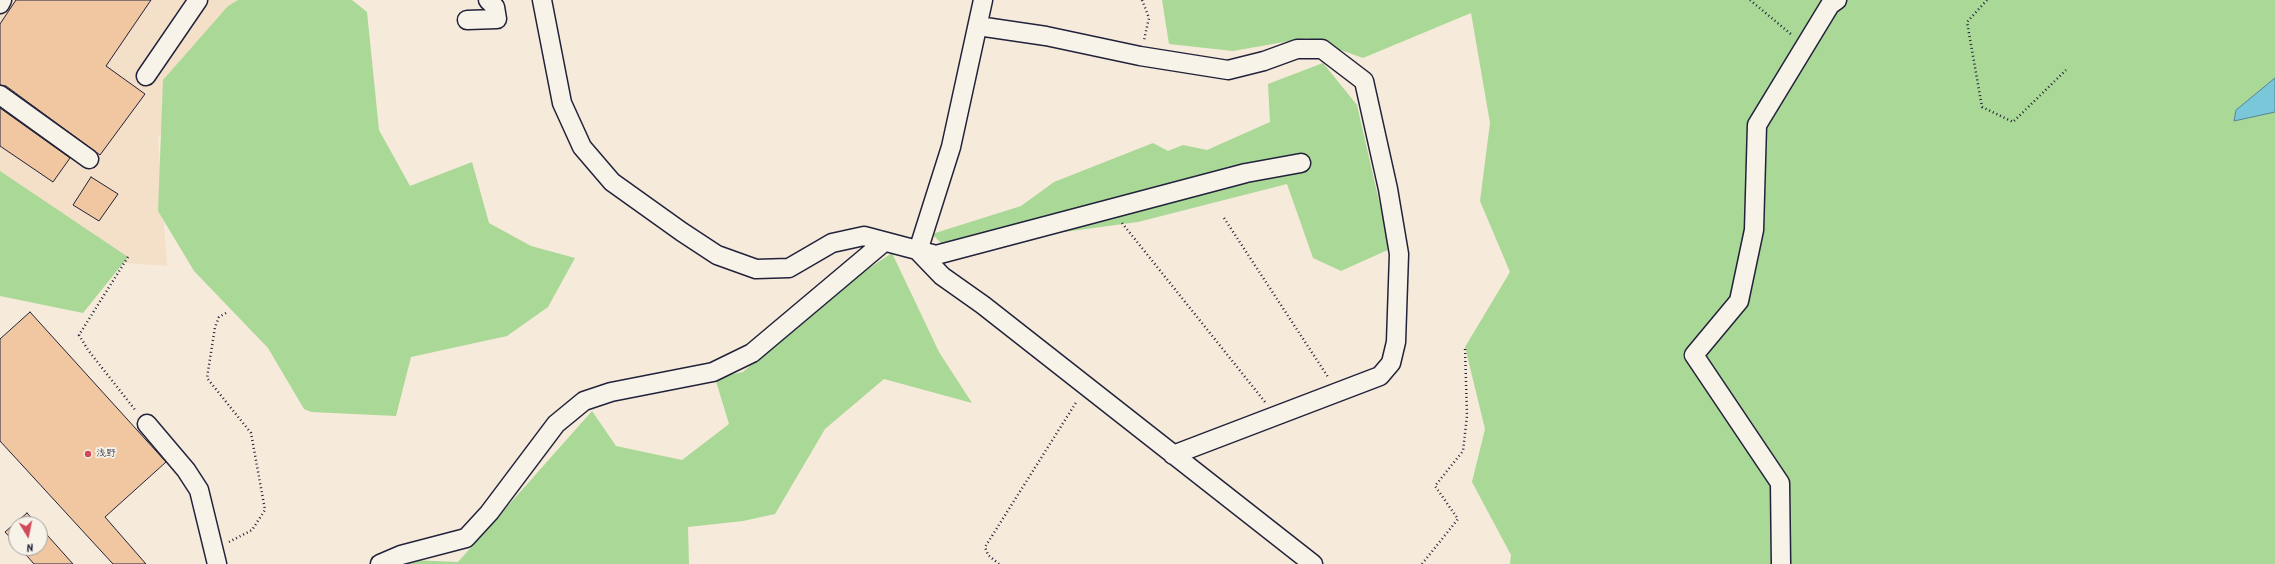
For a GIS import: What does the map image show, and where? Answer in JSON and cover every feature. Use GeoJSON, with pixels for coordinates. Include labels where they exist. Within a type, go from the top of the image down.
{"type":"FeatureCollection","features":[{"type":"Feature","properties":{"kind":"street"},"geometry":{"type":"LineString","coordinates":[[0,4],[2,0]]}},
{"type":"Feature","properties":{"kind":"street"},"geometry":{"type":"LineString","coordinates":[[146,76],[198,0]]}},
{"type":"Feature","properties":{"kind":"street"},"geometry":{"type":"LineString","coordinates":[[467,20],[497,19],[495,7],[488,0]]}},
{"type":"Feature","properties":{"kind":"street"},"geometry":{"type":"LineString","coordinates":[[542,0],[562,103],[582,147],[612,182],[676,227],[717,255],[756,269],[789,268],[832,243],[864,236],[936,255],[1246,173],[1301,163]]}},
{"type":"Feature","properties":{"kind":"street"},"geometry":{"type":"LineString","coordinates":[[918,251],[951,147],[983,0]]}},
{"type":"Feature","properties":{"kind":"street"},"geometry":{"type":"LineString","coordinates":[[1781,564],[1780,483],[1694,355],[1739,301],[1754,230],[1757,125],[1830,4],[1836,0]]}},
{"type":"Feature","properties":{"kind":"street"},"geometry":{"type":"LineString","coordinates":[[978,26],[1046,36],[1140,56],[1228,70],[1264,61],[1297,49],[1322,49],[1364,81],[1388,189],[1399,254],[1396,342],[1391,363],[1380,376],[1173,455]]}},
{"type":"Feature","properties":{"kind":"street"},"geometry":{"type":"LineString","coordinates":[[5,99],[89,158]]}},
{"type":"Feature","properties":{"kind":"street"},"geometry":{"type":"LineString","coordinates":[[380,564],[401,555],[466,538],[489,513],[556,424],[584,402],[612,392],[713,372],[752,353],[884,242]]}},
{"type":"Feature","properties":{"kind":"street"},"geometry":{"type":"LineString","coordinates":[[918,251],[942,276],[983,305],[1313,564]]}},
{"type":"Feature","properties":{"kind":"street"},"geometry":{"type":"LineString","coordinates":[[147,424],[186,470],[199,490],[216,557]]}},
{"type":"Feature","properties":{"kind":"path"},"geometry":{"type":"LineString","coordinates":[[1140,56],[1149,18],[1142,0]]}},
{"type":"Feature","properties":{"kind":"path"},"geometry":{"type":"LineString","coordinates":[[1750,0],[1805,46]]}},
{"type":"Feature","properties":{"kind":"path"},"geometry":{"type":"LineString","coordinates":[[1988,0],[1967,22],[1982,108],[2013,122],[2066,70]]}},
{"type":"Feature","properties":{"kind":"path"},"geometry":{"type":"LineString","coordinates":[[1111,209],[1275,415]]}},
{"type":"Feature","properties":{"kind":"path"},"geometry":{"type":"LineString","coordinates":[[1224,218],[1339,392]]}},
{"type":"Feature","properties":{"kind":"path"},"geometry":{"type":"LineString","coordinates":[[128,256],[79,336],[88,350],[147,424]]}},
{"type":"Feature","properties":{"kind":"path"},"geometry":{"type":"LineString","coordinates":[[216,557],[252,530],[265,510],[251,433],[207,378],[215,327],[219,317],[226,312]]}},
{"type":"Feature","properties":{"kind":"path"},"geometry":{"type":"LineString","coordinates":[[1422,564],[1458,519],[1436,486],[1463,451],[1467,416],[1465,347]]}},
{"type":"Feature","properties":{"kind":"path"},"geometry":{"type":"LineString","coordinates":[[998,564],[988,555],[985,547],[1087,387]]}},
{"type":"Feature","properties":{"kind":"shaded area"},"geometry":{"type":"Polygon","coordinates":[[[0,0],[267,0],[158,137],[167,266],[16,255],[0,242],[0,0]]]}},
{"type":"Feature","properties":{"kind":"green space"},"geometry":{"type":"Polygon","coordinates":[[[238,0],[352,0],[367,12],[379,130],[410,186],[472,162],[489,223],[531,246],[575,258],[548,307],[507,336],[411,357],[396,416],[311,412],[304,409],[268,348],[194,271],[158,211],[163,80],[228,6],[238,0]]]}},
{"type":"Feature","properties":{"kind":"green space"},"geometry":{"type":"Polygon","coordinates":[[[1162,0],[2275,0],[2275,564],[1510,564],[1511,555],[1472,482],[1485,429],[1465,347],[1510,272],[1480,201],[1490,123],[1471,13],[1363,58],[1307,38],[1233,51],[1169,44],[1162,0]]]}},
{"type":"Feature","properties":{"kind":"green space"},"geometry":{"type":"Polygon","coordinates":[[[1323,63],[1357,105],[1390,249],[1341,271],[1313,258],[1287,184],[1138,222],[946,248],[932,234],[1021,206],[1054,182],[1153,143],[1168,151],[1183,145],[1207,150],[1270,122],[1268,84],[1323,63]]]}},
{"type":"Feature","properties":{"kind":"green space"},"geometry":{"type":"Polygon","coordinates":[[[0,171],[128,257],[83,313],[0,296],[0,171]]]}},
{"type":"Feature","properties":{"kind":"green space"},"geometry":{"type":"Polygon","coordinates":[[[892,253],[939,352],[972,403],[884,379],[825,429],[775,514],[743,521],[688,527],[689,564],[404,564],[409,560],[458,562],[592,411],[616,446],[682,460],[729,424],[715,378],[743,372],[830,294],[892,253]]]}},
{"type":"Feature","properties":{"kind":"water"},"geometry":{"type":"Polygon","coordinates":[[[2275,78],[2275,112],[2234,121],[2236,110],[2275,78]]]}},
{"type":"Feature","properties":{"kind":"building"},"geometry":{"type":"Polygon","coordinates":[[[16,0],[151,0],[106,66],[145,94],[100,155],[6,86],[0,85],[0,24],[16,0]]]}},
{"type":"Feature","properties":{"kind":"building"},"geometry":{"type":"Polygon","coordinates":[[[0,108],[70,158],[53,182],[0,146],[0,108]]]}},
{"type":"Feature","properties":{"kind":"building"},"geometry":{"type":"Polygon","coordinates":[[[91,177],[118,194],[99,221],[73,205],[91,177]]]}},
{"type":"Feature","properties":{"kind":"building"},"geometry":{"type":"Polygon","coordinates":[[[30,312],[166,462],[105,517],[146,564],[113,564],[0,441],[0,339],[30,312]]]}},
{"type":"Feature","properties":{"kind":"building"},"geometry":{"type":"Polygon","coordinates":[[[48,536],[73,564],[34,564],[27,556],[48,556],[48,536]]]}},
{"type":"Feature","properties":{"kind":"place","name":"浅野"},"geometry":{"type":"Point","coordinates":[88,454]}}]}
